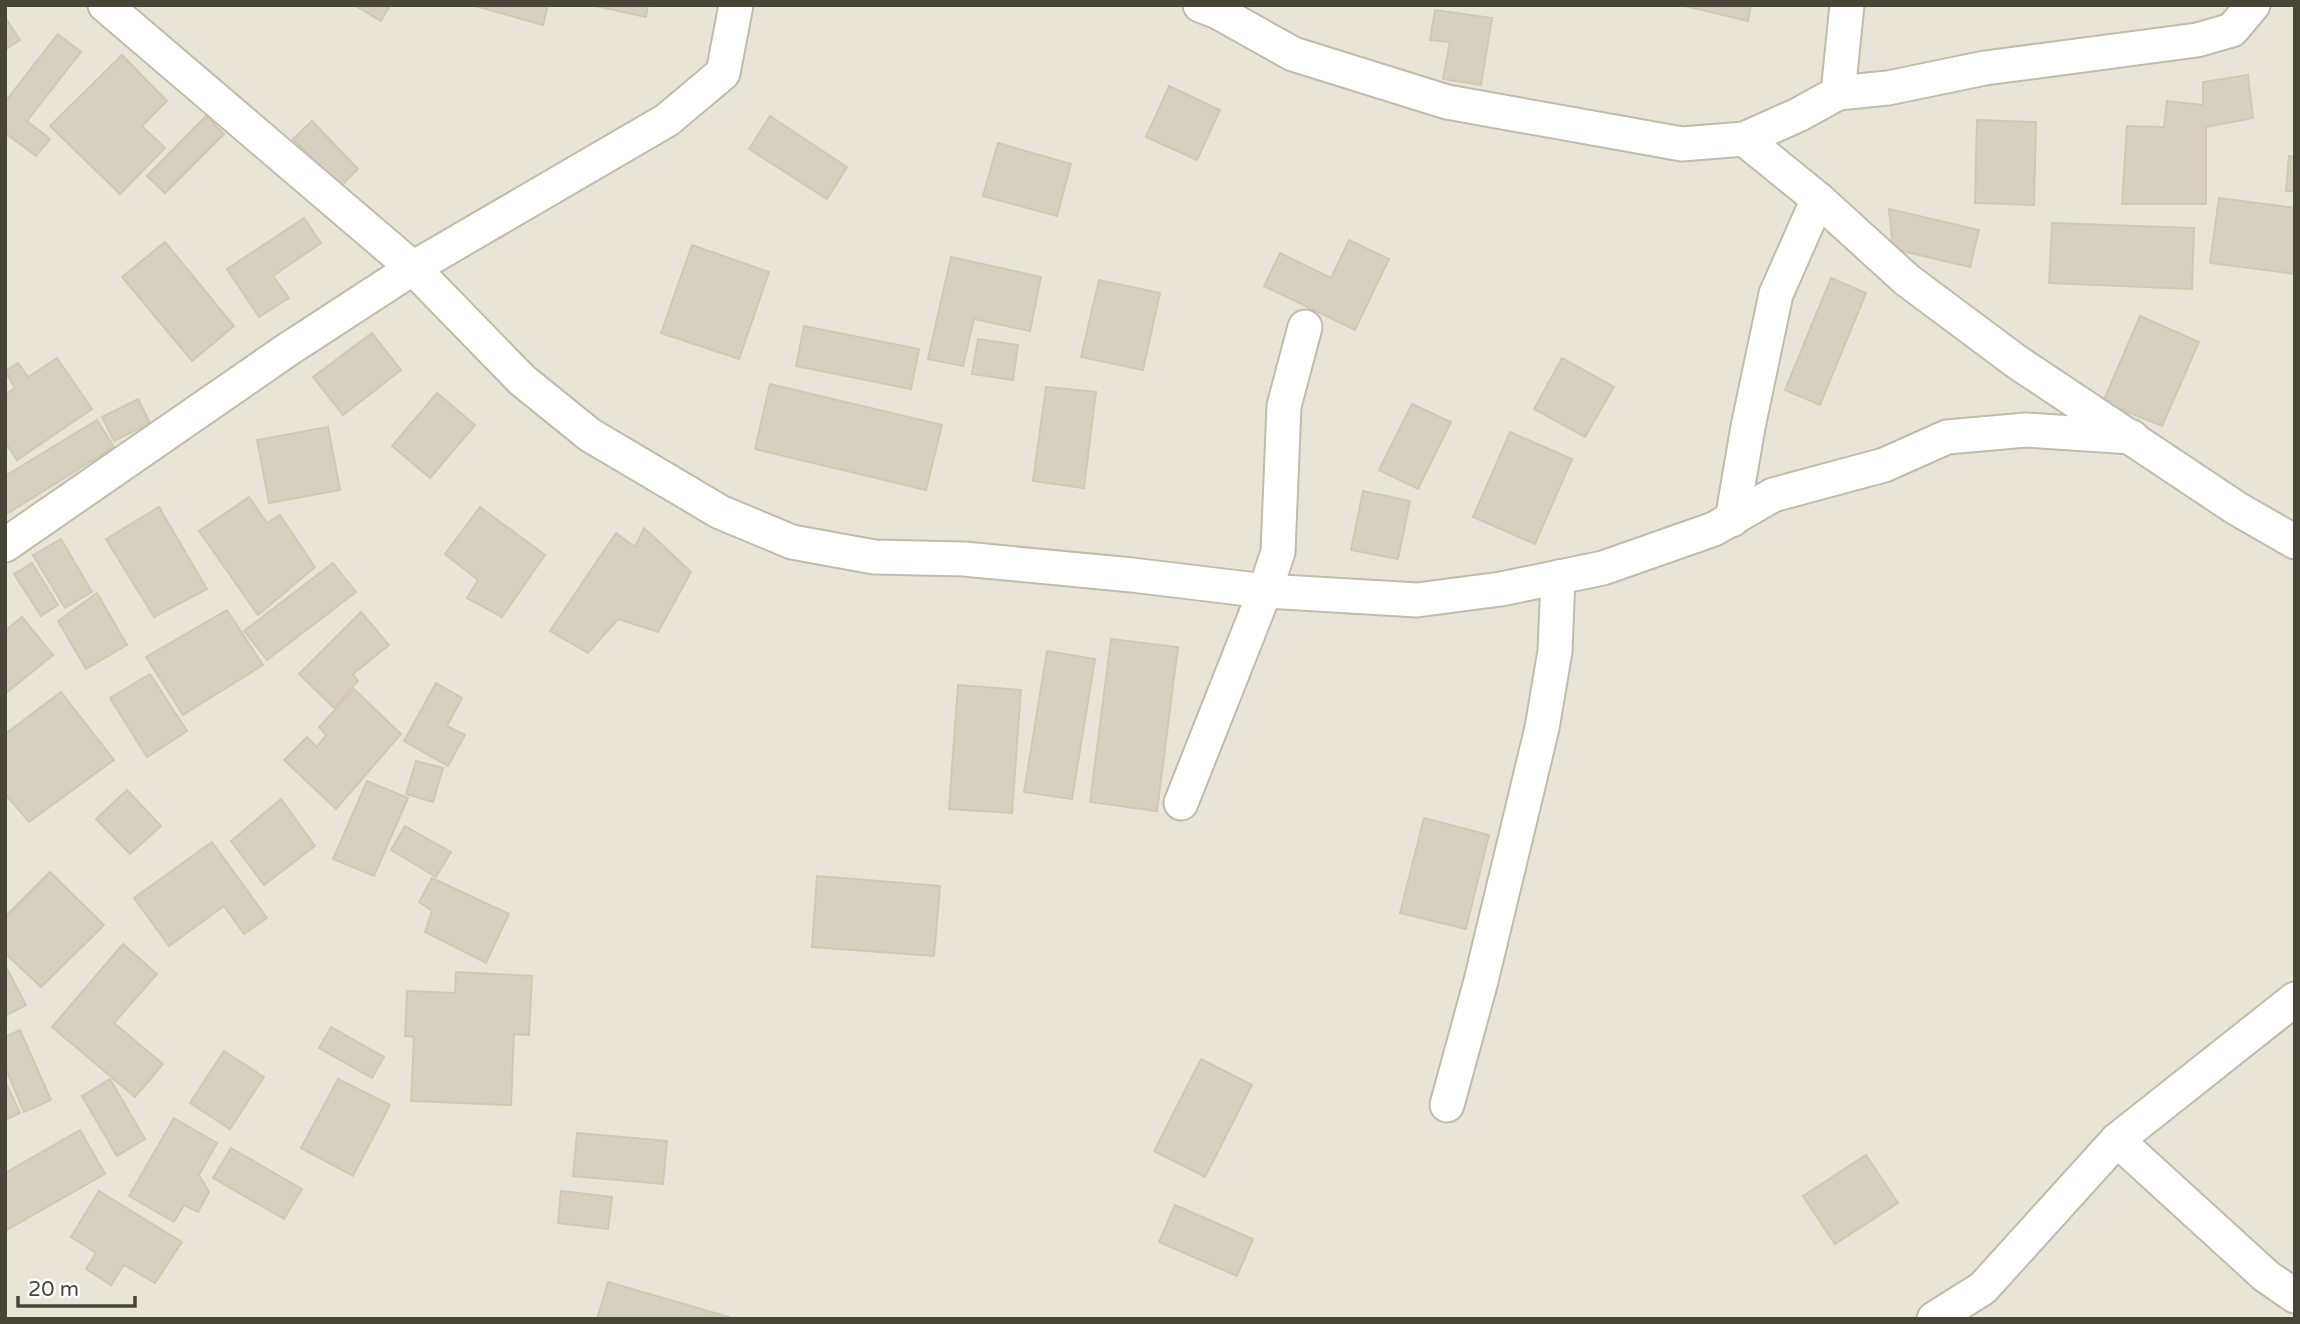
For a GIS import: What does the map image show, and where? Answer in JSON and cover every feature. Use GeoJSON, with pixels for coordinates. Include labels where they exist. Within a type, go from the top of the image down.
{"type":"FeatureCollection","features":[{"type":"Feature","properties":{"kind":"street"},"geometry":{"type":"LineString","coordinates":[[105,5],[413,268],[522,380],[590,435],[720,512],[792,542],[874,557],[990,562],[1265,591],[1417,600],[1501,589],[1603,568],[1714,529],[1773,495],[1884,465],[1947,437],[2026,430],[2132,437]]}},
{"type":"Feature","properties":{"kind":"street"},"geometry":{"type":"LineString","coordinates":[[5,545],[287,350],[413,268],[667,120],[723,74],[736,5]]}},
{"type":"Feature","properties":{"kind":"street"},"geometry":{"type":"LineString","coordinates":[[1838,93],[1847,5]]}},
{"type":"Feature","properties":{"kind":"street"},"geometry":{"type":"LineString","coordinates":[[1213,8],[1293,54],[1447,102],[1682,144],[1744,139],[1798,115],[1838,93],[1888,88],[1985,68],[2197,40],[2232,30],[2253,5]]}},
{"type":"Feature","properties":{"kind":"street"},"geometry":{"type":"LineString","coordinates":[[1744,139],[1818,199],[1907,280],[2017,362],[2236,508],[2295,542]]}},
{"type":"Feature","properties":{"kind":"street"},"geometry":{"type":"LineString","coordinates":[[1732,520],[1776,294],[1818,199]]}},
{"type":"Feature","properties":{"kind":"street"},"geometry":{"type":"LineString","coordinates":[[1181,803],[1278,552],[1283,406],[1305,327]]}},
{"type":"Feature","properties":{"kind":"street"},"geometry":{"type":"LineString","coordinates":[[1447,1105],[1481,981],[1542,728],[1555,651],[1558,577]]}},
{"type":"Feature","properties":{"kind":"street"},"geometry":{"type":"LineString","coordinates":[[1934,1319],[1983,1288],[2117,1140],[2295,999]]}},
{"type":"Feature","properties":{"kind":"street"},"geometry":{"type":"LineString","coordinates":[[2117,1140],[2266,1276],[2295,1296]]}},
{"type":"Feature","properties":{"kind":"shaded area"},"geometry":{"type":"Polygon","coordinates":[[[5,5],[2295,5],[2295,1319],[5,1319],[5,5]]]}},
{"type":"Feature","properties":{"kind":"building"},"geometry":{"type":"Polygon","coordinates":[[[354,5],[390,5],[381,21],[354,5]]]}},
{"type":"Feature","properties":{"kind":"building"},"geometry":{"type":"Polygon","coordinates":[[[472,5],[548,5],[543,25],[472,5]]]}},
{"type":"Feature","properties":{"kind":"building"},"geometry":{"type":"Polygon","coordinates":[[[591,5],[648,5],[646,17],[591,5]]]}},
{"type":"Feature","properties":{"kind":"building"},"geometry":{"type":"Polygon","coordinates":[[[1681,5],[1751,5],[1748,21],[1681,5]]]}},
{"type":"Feature","properties":{"kind":"building"},"geometry":{"type":"Polygon","coordinates":[[[1435,10],[1492,18],[1481,85],[1443,79],[1450,42],[1430,40],[1435,10]]]}},
{"type":"Feature","properties":{"kind":"building"},"geometry":{"type":"Polygon","coordinates":[[[5,17],[20,40],[5,50],[5,17]]]}},
{"type":"Feature","properties":{"kind":"building"},"geometry":{"type":"Polygon","coordinates":[[[58,34],[81,52],[27,121],[50,139],[36,156],[5,133],[5,102],[58,34]]]}},
{"type":"Feature","properties":{"kind":"building"},"geometry":{"type":"Polygon","coordinates":[[[122,55],[167,101],[142,126],[165,148],[120,194],[50,126],[122,55]]]}},
{"type":"Feature","properties":{"kind":"building"},"geometry":{"type":"Polygon","coordinates":[[[2248,75],[2253,118],[2206,127],[2206,204],[2122,204],[2127,126],[2164,127],[2167,101],[2203,105],[2203,82],[2248,75]]]}},
{"type":"Feature","properties":{"kind":"building"},"geometry":{"type":"Polygon","coordinates":[[[1169,86],[1220,110],[1197,160],[1146,137],[1169,86]]]}},
{"type":"Feature","properties":{"kind":"building"},"geometry":{"type":"Polygon","coordinates":[[[206,116],[224,134],[165,193],[147,176],[206,116]]]}},
{"type":"Feature","properties":{"kind":"building"},"geometry":{"type":"Polygon","coordinates":[[[770,116],[847,167],[827,199],[749,149],[770,116]]]}},
{"type":"Feature","properties":{"kind":"building"},"geometry":{"type":"Polygon","coordinates":[[[1977,120],[2036,122],[2034,205],[1975,203],[1977,120]]]}},
{"type":"Feature","properties":{"kind":"building"},"geometry":{"type":"Polygon","coordinates":[[[312,121],[358,169],[340,187],[293,139],[312,121]]]}},
{"type":"Feature","properties":{"kind":"building"},"geometry":{"type":"Polygon","coordinates":[[[998,143],[1071,164],[1057,216],[983,196],[998,143]]]}},
{"type":"Feature","properties":{"kind":"building"},"geometry":{"type":"Polygon","coordinates":[[[2289,156],[2295,157],[2295,191],[2286,191],[2289,156]]]}},
{"type":"Feature","properties":{"kind":"building"},"geometry":{"type":"Polygon","coordinates":[[[2219,198],[2295,208],[2295,274],[2210,263],[2219,198]]]}},
{"type":"Feature","properties":{"kind":"building"},"geometry":{"type":"Polygon","coordinates":[[[1889,209],[1979,230],[1970,267],[1893,249],[1889,209]]]}},
{"type":"Feature","properties":{"kind":"building"},"geometry":{"type":"Polygon","coordinates":[[[304,218],[321,243],[273,276],[289,298],[259,317],[227,269],[304,218]]]}},
{"type":"Feature","properties":{"kind":"building"},"geometry":{"type":"Polygon","coordinates":[[[2052,223],[2194,228],[2192,289],[2049,283],[2052,223]]]}},
{"type":"Feature","properties":{"kind":"building"},"geometry":{"type":"Polygon","coordinates":[[[1349,240],[1389,259],[1355,330],[1264,286],[1280,253],[1331,278],[1349,240]]]}},
{"type":"Feature","properties":{"kind":"building"},"geometry":{"type":"Polygon","coordinates":[[[165,242],[234,326],[192,361],[122,277],[165,242]]]}},
{"type":"Feature","properties":{"kind":"building"},"geometry":{"type":"Polygon","coordinates":[[[692,245],[769,272],[739,359],[661,333],[692,245]]]}},
{"type":"Feature","properties":{"kind":"building"},"geometry":{"type":"Polygon","coordinates":[[[951,257],[1041,277],[1030,331],[974,319],[963,366],[928,359],[951,257]]]}},
{"type":"Feature","properties":{"kind":"building"},"geometry":{"type":"Polygon","coordinates":[[[1831,278],[1866,293],[1820,405],[1785,390],[1831,278]]]}},
{"type":"Feature","properties":{"kind":"building"},"geometry":{"type":"Polygon","coordinates":[[[1099,280],[1160,293],[1143,370],[1081,357],[1099,280]]]}},
{"type":"Feature","properties":{"kind":"building"},"geometry":{"type":"Polygon","coordinates":[[[2140,316],[2199,342],[2162,426],[2103,402],[2140,316]]]}},
{"type":"Feature","properties":{"kind":"building"},"geometry":{"type":"Polygon","coordinates":[[[804,326],[919,349],[911,389],[796,366],[804,326]]]}},
{"type":"Feature","properties":{"kind":"building"},"geometry":{"type":"Polygon","coordinates":[[[372,333],[401,370],[343,415],[313,377],[372,333]]]}},
{"type":"Feature","properties":{"kind":"building"},"geometry":{"type":"Polygon","coordinates":[[[978,339],[1018,345],[1013,380],[972,374],[978,339]]]}},
{"type":"Feature","properties":{"kind":"building"},"geometry":{"type":"Polygon","coordinates":[[[57,358],[92,409],[17,460],[5,442],[5,395],[15,388],[5,371],[18,363],[28,377],[57,358]]]}},
{"type":"Feature","properties":{"kind":"building"},"geometry":{"type":"Polygon","coordinates":[[[1562,358],[1614,387],[1585,437],[1534,409],[1562,358]]]}},
{"type":"Feature","properties":{"kind":"building"},"geometry":{"type":"Polygon","coordinates":[[[770,384],[942,425],[926,490],[755,449],[770,384]]]}},
{"type":"Feature","properties":{"kind":"building"},"geometry":{"type":"Polygon","coordinates":[[[1046,387],[1096,392],[1084,488],[1033,481],[1046,387]]]}},
{"type":"Feature","properties":{"kind":"building"},"geometry":{"type":"Polygon","coordinates":[[[437,393],[475,425],[430,478],[392,446],[437,393]]]}},
{"type":"Feature","properties":{"kind":"building"},"geometry":{"type":"Polygon","coordinates":[[[138,399],[150,423],[114,441],[102,417],[138,399]]]}},
{"type":"Feature","properties":{"kind":"building"},"geometry":{"type":"Polygon","coordinates":[[[1412,404],[1451,422],[1418,489],[1379,470],[1412,404]]]}},
{"type":"Feature","properties":{"kind":"building"},"geometry":{"type":"Polygon","coordinates":[[[97,420],[114,447],[5,515],[5,476],[97,420]]]}},
{"type":"Feature","properties":{"kind":"building"},"geometry":{"type":"Polygon","coordinates":[[[328,427],[340,490],[269,503],[257,440],[328,427]]]}},
{"type":"Feature","properties":{"kind":"building"},"geometry":{"type":"Polygon","coordinates":[[[1510,432],[1572,459],[1535,544],[1473,517],[1510,432]]]}},
{"type":"Feature","properties":{"kind":"building"},"geometry":{"type":"Polygon","coordinates":[[[1363,491],[1410,501],[1398,559],[1351,550],[1363,491]]]}},
{"type":"Feature","properties":{"kind":"building"},"geometry":{"type":"Polygon","coordinates":[[[249,497],[267,523],[280,515],[315,567],[258,615],[199,531],[249,497]]]}},
{"type":"Feature","properties":{"kind":"building"},"geometry":{"type":"Polygon","coordinates":[[[159,507],[207,589],[154,617],[106,539],[159,507]]]}},
{"type":"Feature","properties":{"kind":"building"},"geometry":{"type":"Polygon","coordinates":[[[480,507],[545,555],[502,617],[467,598],[478,580],[445,554],[480,507]]]}},
{"type":"Feature","properties":{"kind":"building"},"geometry":{"type":"Polygon","coordinates":[[[644,528],[691,572],[658,632],[618,619],[588,653],[550,631],[616,533],[635,547],[644,528]]]}},
{"type":"Feature","properties":{"kind":"building"},"geometry":{"type":"Polygon","coordinates":[[[61,539],[92,592],[65,608],[33,555],[61,539]]]}},
{"type":"Feature","properties":{"kind":"building"},"geometry":{"type":"Polygon","coordinates":[[[32,563],[58,605],[41,616],[14,574],[32,563]]]}},
{"type":"Feature","properties":{"kind":"building"},"geometry":{"type":"Polygon","coordinates":[[[333,563],[356,592],[267,660],[244,631],[333,563]]]}},
{"type":"Feature","properties":{"kind":"building"},"geometry":{"type":"Polygon","coordinates":[[[97,593],[127,645],[86,669],[58,621],[97,593]]]}},
{"type":"Feature","properties":{"kind":"building"},"geometry":{"type":"Polygon","coordinates":[[[227,610],[263,665],[183,715],[146,657],[227,610]]]}},
{"type":"Feature","properties":{"kind":"building"},"geometry":{"type":"Polygon","coordinates":[[[361,612],[389,645],[353,674],[358,681],[334,708],[299,674],[361,612]]]}},
{"type":"Feature","properties":{"kind":"building"},"geometry":{"type":"Polygon","coordinates":[[[22,617],[53,655],[5,694],[5,631],[22,617]]]}},
{"type":"Feature","properties":{"kind":"building"},"geometry":{"type":"Polygon","coordinates":[[[1111,639],[1178,647],[1157,811],[1090,802],[1111,639]]]}},
{"type":"Feature","properties":{"kind":"building"},"geometry":{"type":"Polygon","coordinates":[[[1047,651],[1095,659],[1072,799],[1024,792],[1047,651]]]}},
{"type":"Feature","properties":{"kind":"building"},"geometry":{"type":"Polygon","coordinates":[[[150,674],[187,731],[147,757],[110,698],[150,674]]]}},
{"type":"Feature","properties":{"kind":"building"},"geometry":{"type":"Polygon","coordinates":[[[436,683],[462,698],[447,726],[465,735],[448,766],[404,741],[436,683]]]}},
{"type":"Feature","properties":{"kind":"building"},"geometry":{"type":"Polygon","coordinates":[[[958,685],[1021,690],[1012,813],[949,809],[958,685]]]}},
{"type":"Feature","properties":{"kind":"building"},"geometry":{"type":"Polygon","coordinates":[[[354,689],[401,734],[336,809],[284,760],[307,737],[317,747],[326,735],[319,727],[354,689]]]}},
{"type":"Feature","properties":{"kind":"building"},"geometry":{"type":"Polygon","coordinates":[[[61,692],[114,760],[29,822],[5,794],[5,734],[61,692]]]}},
{"type":"Feature","properties":{"kind":"building"},"geometry":{"type":"Polygon","coordinates":[[[416,761],[443,768],[433,802],[406,794],[416,761]]]}},
{"type":"Feature","properties":{"kind":"building"},"geometry":{"type":"Polygon","coordinates":[[[367,781],[408,798],[374,876],[333,859],[367,781]]]}},
{"type":"Feature","properties":{"kind":"building"},"geometry":{"type":"Polygon","coordinates":[[[127,790],[161,826],[130,854],[96,819],[127,790]]]}},
{"type":"Feature","properties":{"kind":"building"},"geometry":{"type":"Polygon","coordinates":[[[281,799],[315,846],[264,885],[231,841],[281,799]]]}},
{"type":"Feature","properties":{"kind":"building"},"geometry":{"type":"Polygon","coordinates":[[[1424,818],[1489,835],[1466,929],[1400,913],[1424,818]]]}},
{"type":"Feature","properties":{"kind":"building"},"geometry":{"type":"Polygon","coordinates":[[[405,826],[451,852],[436,877],[391,850],[405,826]]]}},
{"type":"Feature","properties":{"kind":"building"},"geometry":{"type":"Polygon","coordinates":[[[212,842],[267,918],[244,934],[224,906],[169,946],[134,898],[212,842]]]}},
{"type":"Feature","properties":{"kind":"building"},"geometry":{"type":"Polygon","coordinates":[[[50,872],[104,925],[41,987],[5,953],[5,917],[50,872]]]}},
{"type":"Feature","properties":{"kind":"building"},"geometry":{"type":"Polygon","coordinates":[[[817,876],[940,886],[934,956],[812,947],[817,876]]]}},
{"type":"Feature","properties":{"kind":"building"},"geometry":{"type":"Polygon","coordinates":[[[432,878],[509,914],[486,963],[425,932],[432,911],[419,902],[432,878]]]}},
{"type":"Feature","properties":{"kind":"building"},"geometry":{"type":"Polygon","coordinates":[[[123,944],[157,974],[114,1023],[163,1064],[135,1097],[52,1027],[123,944]]]}},
{"type":"Feature","properties":{"kind":"building"},"geometry":{"type":"Polygon","coordinates":[[[5,965],[26,1005],[5,1016],[5,965]]]}},
{"type":"Feature","properties":{"kind":"building"},"geometry":{"type":"Polygon","coordinates":[[[456,972],[532,976],[529,1035],[514,1034],[511,1105],[411,1101],[414,1037],[405,1036],[407,991],[455,993],[456,972]]]}},
{"type":"Feature","properties":{"kind":"building"},"geometry":{"type":"Polygon","coordinates":[[[331,1027],[384,1057],[372,1078],[319,1048],[331,1027]]]}},
{"type":"Feature","properties":{"kind":"building"},"geometry":{"type":"Polygon","coordinates":[[[20,1030],[51,1100],[24,1112],[5,1067],[5,1037],[20,1030]]]}},
{"type":"Feature","properties":{"kind":"building"},"geometry":{"type":"Polygon","coordinates":[[[224,1051],[264,1077],[230,1129],[190,1103],[224,1051]]]}},
{"type":"Feature","properties":{"kind":"building"},"geometry":{"type":"Polygon","coordinates":[[[1201,1059],[1252,1085],[1205,1177],[1154,1151],[1201,1059]]]}},
{"type":"Feature","properties":{"kind":"building"},"geometry":{"type":"Polygon","coordinates":[[[110,1079],[145,1139],[117,1156],[82,1096],[110,1079]]]}},
{"type":"Feature","properties":{"kind":"building"},"geometry":{"type":"Polygon","coordinates":[[[338,1079],[390,1105],[353,1176],[301,1148],[338,1079]]]}},
{"type":"Feature","properties":{"kind":"building"},"geometry":{"type":"Polygon","coordinates":[[[5,1081],[20,1113],[5,1120],[5,1081]]]}},
{"type":"Feature","properties":{"kind":"building"},"geometry":{"type":"Polygon","coordinates":[[[174,1118],[217,1143],[199,1175],[209,1192],[198,1212],[184,1205],[174,1222],[129,1196],[174,1118]]]}},
{"type":"Feature","properties":{"kind":"building"},"geometry":{"type":"Polygon","coordinates":[[[80,1130],[105,1174],[5,1231],[5,1173],[80,1130]]]}},
{"type":"Feature","properties":{"kind":"building"},"geometry":{"type":"Polygon","coordinates":[[[577,1133],[667,1141],[663,1184],[573,1176],[577,1133]]]}},
{"type":"Feature","properties":{"kind":"building"},"geometry":{"type":"Polygon","coordinates":[[[231,1148],[302,1189],[284,1219],[213,1178],[231,1148]]]}},
{"type":"Feature","properties":{"kind":"building"},"geometry":{"type":"Polygon","coordinates":[[[1866,1155],[1898,1203],[1835,1244],[1803,1196],[1866,1155]]]}},
{"type":"Feature","properties":{"kind":"building"},"geometry":{"type":"Polygon","coordinates":[[[99,1191],[182,1242],[155,1283],[124,1265],[111,1285],[86,1269],[96,1253],[71,1237],[99,1191]]]}},
{"type":"Feature","properties":{"kind":"building"},"geometry":{"type":"Polygon","coordinates":[[[561,1191],[612,1197],[608,1229],[558,1223],[561,1191]]]}},
{"type":"Feature","properties":{"kind":"building"},"geometry":{"type":"Polygon","coordinates":[[[1175,1205],[1253,1239],[1237,1276],[1159,1242],[1175,1205]]]}},
{"type":"Feature","properties":{"kind":"building"},"geometry":{"type":"Polygon","coordinates":[[[608,1282],[729,1317],[729,1319],[597,1319],[608,1282]]]}}]}
